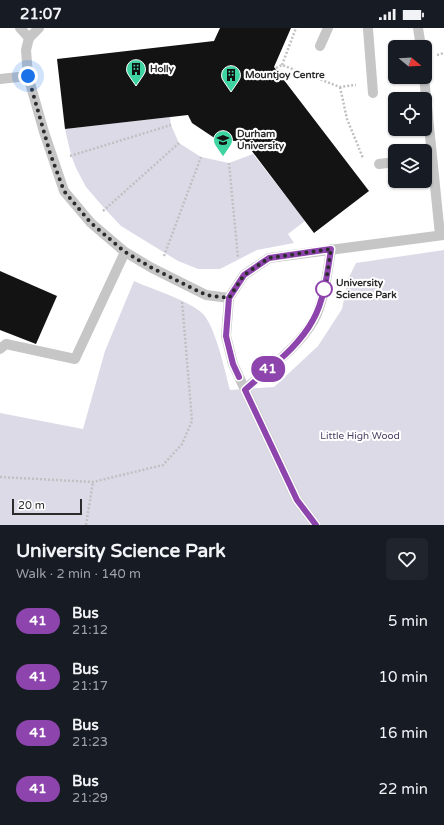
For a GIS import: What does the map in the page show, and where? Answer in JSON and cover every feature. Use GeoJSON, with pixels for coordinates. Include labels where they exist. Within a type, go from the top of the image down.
{"type":"FeatureCollection","features":[{"type":"Feature","properties":{"kind":"lane"},"geometry":{"type":"LineString","coordinates":[[20,28],[29,38]]}},
{"type":"Feature","properties":{"kind":"lane"},"geometry":{"type":"LineString","coordinates":[[39,28],[29,38],[26,50],[28,76],[53,164],[64,191],[91,223],[125,252],[158,271],[206,295],[229,298]]}},
{"type":"Feature","properties":{"kind":"lane"},"geometry":{"type":"LineString","coordinates":[[320,46],[328,28]]}},
{"type":"Feature","properties":{"kind":"lane"},"geometry":{"type":"LineString","coordinates":[[370,28],[373,88]]}},
{"type":"Feature","properties":{"kind":"lane"},"geometry":{"type":"LineString","coordinates":[[418,28],[420,40]]}},
{"type":"Feature","properties":{"kind":"lane"},"geometry":{"type":"LineString","coordinates":[[0,79],[28,76]]}},
{"type":"Feature","properties":{"kind":"lane"},"geometry":{"type":"LineString","coordinates":[[424,84],[428,144]]}},
{"type":"Feature","properties":{"kind":"lane"},"geometry":{"type":"LineString","coordinates":[[379,164],[388,163]]}},
{"type":"Feature","properties":{"kind":"lane"},"geometry":{"type":"LineString","coordinates":[[316,525],[297,500],[233,364],[226,336],[229,298],[244,275],[269,258],[442,235],[432,176]]}},
{"type":"Feature","properties":{"kind":"lane"},"geometry":{"type":"LineString","coordinates":[[245,390],[293,347],[314,319],[326,282],[331,249]]}},
{"type":"Feature","properties":{"kind":"lane"},"geometry":{"type":"LineString","coordinates":[[0,349],[6,344],[75,358],[125,252]]}},
{"type":"Feature","properties":{"kind":"path"},"geometry":{"type":"LineString","coordinates":[[276,68],[282,64],[296,28]]}},
{"type":"Feature","properties":{"kind":"path"},"geometry":{"type":"LineString","coordinates":[[282,64],[340,87],[373,88]]}},
{"type":"Feature","properties":{"kind":"path"},"geometry":{"type":"LineString","coordinates":[[340,87],[347,119],[364,160],[379,164]]}},
{"type":"Feature","properties":{"kind":"path"},"geometry":{"type":"LineString","coordinates":[[53,164],[71,155],[171,125]]}},
{"type":"Feature","properties":{"kind":"path"},"geometry":{"type":"LineString","coordinates":[[91,223],[179,143]]}},
{"type":"Feature","properties":{"kind":"path"},"geometry":{"type":"LineString","coordinates":[[158,271],[201,157]]}},
{"type":"Feature","properties":{"kind":"path"},"geometry":{"type":"LineString","coordinates":[[229,163],[238,259],[244,275]]}},
{"type":"Feature","properties":{"kind":"path"},"geometry":{"type":"LineString","coordinates":[[0,477],[93,482],[163,465],[182,444],[192,421],[179,282]]}},
{"type":"Feature","properties":{"kind":"path"},"geometry":{"type":"LineString","coordinates":[[86,525],[93,482]]}},
{"type":"Feature","properties":{"kind":"green space"},"geometry":{"type":"Polygon","coordinates":[[[170,117],[171,125],[179,143],[201,157],[229,163],[253,154],[305,221],[288,234],[294,243],[257,250],[220,269],[198,269],[178,261],[121,226],[86,187],[71,155],[65,129],[170,117]]]}},
{"type":"Feature","properties":{"kind":"green space","name":"Little High Wood"},"geometry":{"type":"Polygon","coordinates":[[[444,250],[444,525],[0,525],[0,413],[83,429],[105,351],[134,281],[178,299],[201,312],[211,326],[230,390],[274,387],[318,346],[342,309],[348,279],[356,263],[444,250]]]}},
{"type":"Feature","properties":{"kind":"building"},"geometry":{"type":"Polygon","coordinates":[[[220,28],[291,28],[274,67],[369,191],[314,233],[245,142],[216,139],[192,123],[188,115],[65,129],[57,59],[214,41],[220,28]]]}},
{"type":"Feature","properties":{"kind":"building"},"geometry":{"type":"Polygon","coordinates":[[[0,271],[57,296],[36,344],[0,330],[0,271]]]}},
{"type":"Feature","properties":{"kind":"bus line","name":"41"},"geometry":{"type":"LineString","coordinates":[[239,377],[233,364],[226,336],[229,298],[244,275],[269,258],[331,249],[326,282],[314,319],[293,347],[245,390],[297,500],[316,525]]}},
{"type":"Feature","properties":{"kind":"place","name":"Holly"},"geometry":{"type":"Point","coordinates":[136,86]}},
{"type":"Feature","properties":{"kind":"place","name":"Mountjoy Centre"},"geometry":{"type":"Point","coordinates":[231,92]}},
{"type":"Feature","properties":{"kind":"place","name":"Durham University"},"geometry":{"type":"Point","coordinates":[223,157]}},
{"type":"Feature","properties":{"kind":"place","name":"University Science Park"},"geometry":{"type":"Point","coordinates":[324,289]}},
{"type":"Feature","properties":{"kind":"route"},"geometry":{"type":"LineString","coordinates":[[28,76],[53,164],[64,191],[91,223],[125,252],[152,268],[206,295],[229,298],[244,275],[269,258],[331,249],[326,282],[322,294],[324,289]]}}]}
